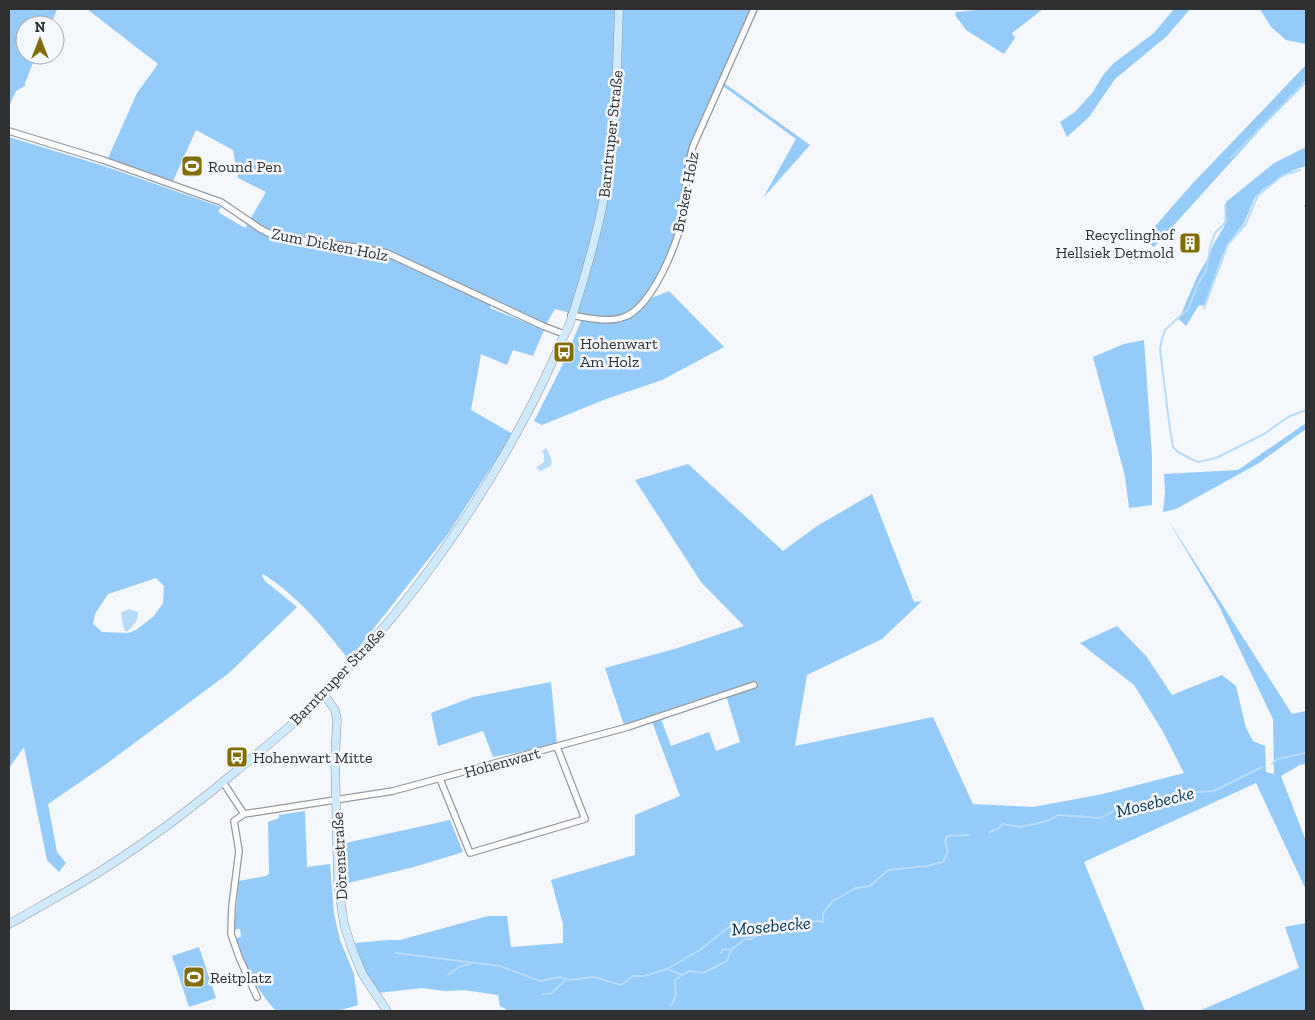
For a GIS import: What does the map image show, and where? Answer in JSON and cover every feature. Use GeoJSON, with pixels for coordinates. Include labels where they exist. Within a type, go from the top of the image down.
{"type":"FeatureCollection","features":[{"type":"Feature","properties":{"kind":"main road","name":"Barntruper Straße"},"geometry":{"type":"LineString","coordinates":[[9,924],[128,855],[178,819],[300,716],[366,648],[399,609],[462,522],[515,436],[535,398],[564,334],[591,254],[608,174],[615,110],[619,9]]}},
{"type":"Feature","properties":{"kind":"main road","name":"Dörenstraße"},"geometry":{"type":"LineString","coordinates":[[323,693],[335,710],[337,720],[335,800],[338,883],[344,924],[363,975],[387,1011]]}},
{"type":"Feature","properties":{"kind":"street","name":"Broker Holz"},"geometry":{"type":"LineString","coordinates":[[571,315],[607,319],[625,317],[644,302],[657,281],[679,230],[688,162],[693,146],[754,9]]}},
{"type":"Feature","properties":{"kind":"street","name":"Zum Dicken Holz"},"geometry":{"type":"LineString","coordinates":[[9,131],[103,160],[221,202],[276,237],[387,253],[534,322],[564,334]]}},
{"type":"Feature","properties":{"kind":"street","name":"Hohenwart"},"geometry":{"type":"LineString","coordinates":[[244,814],[392,791],[440,779],[628,727],[754,684]]}},
{"type":"Feature","properties":{"kind":"street"},"geometry":{"type":"LineString","coordinates":[[440,779],[470,853],[585,819],[557,747]]}},
{"type":"Feature","properties":{"kind":"street"},"geometry":{"type":"LineString","coordinates":[[223,782],[244,814],[234,821],[238,851],[231,928],[236,949],[257,997]]}},
{"type":"Feature","properties":{"kind":"shaded area"},"geometry":{"type":"Polygon","coordinates":[[[9,9],[57,9],[55,15],[15,15],[15,65],[32,65],[25,86],[16,91],[9,106],[9,9]]]}},
{"type":"Feature","properties":{"kind":"shaded area"},"geometry":{"type":"Polygon","coordinates":[[[87,9],[752,9],[692,146],[678,230],[665,261],[643,300],[621,317],[579,315],[555,309],[544,328],[491,304],[490,308],[544,330],[533,356],[513,350],[507,365],[481,354],[471,410],[513,434],[448,534],[349,660],[299,602],[263,574],[262,576],[265,581],[297,607],[229,673],[102,767],[48,804],[57,852],[66,863],[59,872],[47,860],[24,747],[9,768],[9,137],[104,166],[221,207],[218,212],[245,228],[266,192],[238,178],[233,150],[196,130],[173,181],[108,158],[137,93],[158,64],[87,9]],[[156,578],[108,594],[95,614],[93,624],[102,632],[128,633],[136,630],[154,616],[163,603],[164,586],[156,578]]]}},
{"type":"Feature","properties":{"kind":"shaded area"},"geometry":{"type":"Polygon","coordinates":[[[988,9],[1043,9],[1012,33],[1015,38],[1004,54],[966,30],[955,15],[956,12],[988,9]]]}},
{"type":"Feature","properties":{"kind":"shaded area"},"geometry":{"type":"Polygon","coordinates":[[[1174,9],[1190,9],[1167,36],[1115,79],[1089,117],[1067,137],[1060,122],[1075,112],[1093,92],[1103,75],[1114,63],[1154,33],[1174,9]]]}},
{"type":"Feature","properties":{"kind":"shaded area"},"geometry":{"type":"Polygon","coordinates":[[[1260,9],[1306,9],[1306,44],[1286,40],[1271,27],[1260,9]]]}},
{"type":"Feature","properties":{"kind":"shaded area"},"geometry":{"type":"Polygon","coordinates":[[[1306,65],[1306,83],[1267,122],[1154,247],[1143,240],[1193,183],[1306,65]]]}},
{"type":"Feature","properties":{"kind":"shaded area"},"geometry":{"type":"Polygon","coordinates":[[[724,83],[810,145],[763,198],[796,139],[723,86],[724,83]]]}},
{"type":"Feature","properties":{"kind":"shaded area"},"geometry":{"type":"Polygon","coordinates":[[[1306,147],[1306,166],[1293,170],[1263,189],[1255,197],[1244,223],[1229,242],[1222,256],[1204,306],[1199,305],[1186,326],[1179,319],[1197,277],[1224,227],[1226,202],[1274,163],[1306,147]]]}},
{"type":"Feature","properties":{"kind":"shaded area","name":"Round Pen"},"geometry":{"type":"Polygon","coordinates":[[[192,158],[198,160],[200,166],[198,172],[192,174],[186,172],[184,166],[186,160],[192,158]]]}},
{"type":"Feature","properties":{"kind":"shaded area"},"geometry":{"type":"Polygon","coordinates":[[[669,291],[724,347],[662,380],[606,399],[542,425],[534,421],[562,366],[581,321],[616,321],[646,300],[669,291]]]}},
{"type":"Feature","properties":{"kind":"shaded area"},"geometry":{"type":"Polygon","coordinates":[[[1144,340],[1152,456],[1152,505],[1129,508],[1125,476],[1093,357],[1124,344],[1144,340]]]}},
{"type":"Feature","properties":{"kind":"shaded area"},"geometry":{"type":"Polygon","coordinates":[[[1306,423],[1306,429],[1259,463],[1176,509],[1163,512],[1164,474],[1238,470],[1306,423]]]}},
{"type":"Feature","properties":{"kind":"shaded area"},"geometry":{"type":"Polygon","coordinates":[[[546,448],[551,459],[551,466],[540,471],[536,468],[544,462],[542,451],[546,448]]]}},
{"type":"Feature","properties":{"kind":"shaded area"},"geometry":{"type":"Polygon","coordinates":[[[688,464],[783,551],[817,526],[872,494],[914,602],[922,601],[882,639],[807,675],[795,746],[933,717],[973,804],[1033,807],[1103,794],[1184,773],[1162,730],[1134,685],[1080,643],[1117,626],[1146,656],[1172,695],[1222,675],[1236,686],[1246,728],[1253,741],[1265,746],[1266,772],[1274,774],[1273,719],[1218,604],[1168,520],[1292,714],[1306,711],[1306,764],[1300,765],[1281,776],[1306,841],[1306,890],[1256,783],[1084,862],[1145,1011],[509,1011],[500,1006],[498,995],[464,990],[445,991],[422,988],[378,993],[364,968],[355,943],[400,940],[488,916],[507,916],[511,947],[563,943],[563,924],[551,880],[635,855],[635,815],[680,796],[652,722],[661,719],[671,746],[709,732],[716,751],[740,742],[726,695],[700,699],[624,725],[605,668],[678,648],[744,626],[701,582],[635,480],[688,464]]]}},
{"type":"Feature","properties":{"kind":"shaded area"},"geometry":{"type":"Polygon","coordinates":[[[130,609],[138,612],[138,618],[128,631],[125,631],[121,612],[130,609]]]}},
{"type":"Feature","properties":{"kind":"shaded area"},"geometry":{"type":"Polygon","coordinates":[[[551,682],[557,745],[493,757],[483,731],[438,746],[431,713],[473,697],[551,682]]]}},
{"type":"Feature","properties":{"kind":"shaded area"},"geometry":{"type":"Polygon","coordinates":[[[305,811],[307,867],[330,864],[334,914],[340,940],[354,974],[358,1005],[338,1011],[276,1011],[263,995],[243,958],[236,938],[241,937],[240,929],[234,930],[239,881],[269,874],[268,822],[279,818],[279,815],[305,811]]]}},
{"type":"Feature","properties":{"kind":"shaded area"},"geometry":{"type":"Polygon","coordinates":[[[450,820],[463,852],[414,867],[344,884],[341,844],[450,820]]]}},
{"type":"Feature","properties":{"kind":"shaded area"},"geometry":{"type":"Polygon","coordinates":[[[1306,923],[1306,1011],[1199,1011],[1299,968],[1285,927],[1306,923]]]}},
{"type":"Feature","properties":{"kind":"shaded area","name":"Reitplatz"},"geometry":{"type":"Polygon","coordinates":[[[199,947],[216,998],[189,1007],[172,956],[199,947]]]}},
{"type":"Feature","properties":{"kind":"waterway"},"geometry":{"type":"LineString","coordinates":[[1231,158],[1306,81]]}},
{"type":"Feature","properties":{"kind":"waterway"},"geometry":{"type":"LineString","coordinates":[[1204,308],[1228,244],[1245,225],[1258,195],[1283,175],[1300,170]]}},
{"type":"Feature","properties":{"kind":"waterway"},"geometry":{"type":"LineString","coordinates":[[1225,205],[1226,222],[1215,233],[1206,270],[1188,309],[1165,330],[1162,339],[1160,349],[1173,447],[1178,452],[1198,462],[1216,458],[1264,434],[1288,417],[1306,410]]}},
{"type":"Feature","properties":{"kind":"waterway","name":"Mosebecke"},"geometry":{"type":"LineString","coordinates":[[1272,764],[1277,759],[1306,753]]}},
{"type":"Feature","properties":{"kind":"waterway","name":"Mosebecke"},"geometry":{"type":"LineString","coordinates":[[989,832],[998,829],[1002,824],[1020,827],[1048,821],[1058,815],[1101,818],[1115,810],[1149,808],[1179,793],[1214,791],[1262,767]]}},
{"type":"Feature","properties":{"kind":"waterway","name":"Mosebecke"},"geometry":{"type":"LineString","coordinates":[[396,953],[500,966],[540,981],[560,977],[570,980],[594,977],[621,985],[633,976],[644,976],[667,969],[700,950],[729,927],[782,926],[817,921],[823,922],[823,913],[833,901],[856,888],[870,886],[888,870],[927,866],[943,862],[948,852],[945,841],[947,836],[968,835]]}},
{"type":"Feature","properties":{"kind":"waterway"},"geometry":{"type":"LineString","coordinates":[[667,969],[682,975],[690,971],[703,973],[727,961],[731,950],[745,939],[751,939],[770,927]]}},
{"type":"Feature","properties":{"kind":"waterway"},"geometry":{"type":"LineString","coordinates":[[721,953],[723,949],[731,950]]}},
{"type":"Feature","properties":{"kind":"waterway"},"geometry":{"type":"LineString","coordinates":[[448,975],[459,967],[472,963]]}},
{"type":"Feature","properties":{"kind":"waterway"},"geometry":{"type":"LineString","coordinates":[[671,1006],[676,995],[675,980],[682,975]]}},
{"type":"Feature","properties":{"kind":"waterway"},"geometry":{"type":"LineString","coordinates":[[543,994],[550,994],[567,979]]}},
{"type":"Feature","properties":{"kind":"place","name":"Round Pen"},"geometry":{"type":"Point","coordinates":[192,166]}},
{"type":"Feature","properties":{"kind":"place","name":"Recyclinghof Hellsiek Detmold"},"geometry":{"type":"Point","coordinates":[1190,243]}},
{"type":"Feature","properties":{"kind":"place","name":"Hohenwart Am Holz"},"geometry":{"type":"Point","coordinates":[564,352]}},
{"type":"Feature","properties":{"kind":"place","name":"Hohenwart Mitte"},"geometry":{"type":"Point","coordinates":[237,757]}},
{"type":"Feature","properties":{"kind":"place","name":"Reitplatz"},"geometry":{"type":"Point","coordinates":[194,977]}}]}
